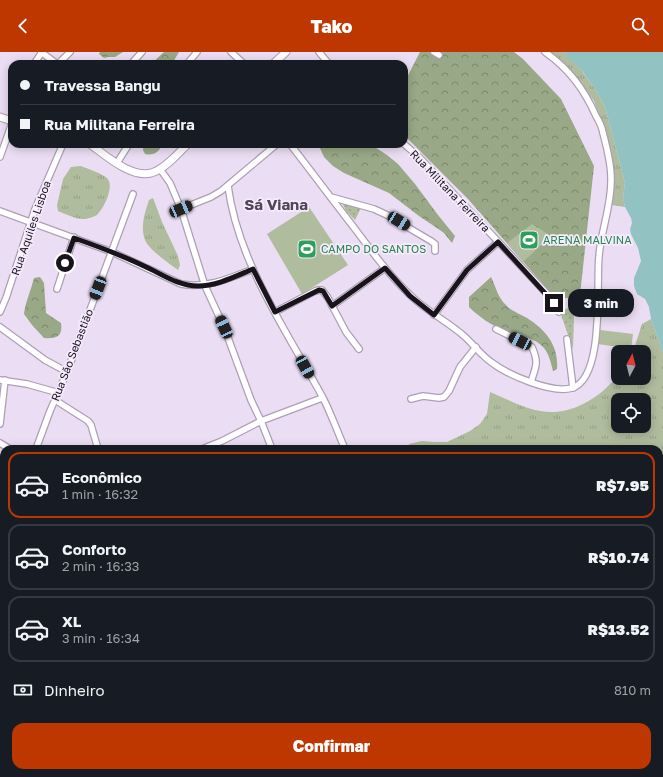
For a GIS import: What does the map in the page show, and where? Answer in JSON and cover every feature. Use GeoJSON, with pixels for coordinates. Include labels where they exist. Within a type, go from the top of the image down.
{"type":"FeatureCollection","features":[{"type":"Feature","properties":{"kind":"street"},"geometry":{"type":"LineString","coordinates":[[42,52],[53,60]]}},
{"type":"Feature","properties":{"kind":"street"},"geometry":{"type":"LineString","coordinates":[[62,60],[70,52]]}},
{"type":"Feature","properties":{"kind":"street"},"geometry":{"type":"LineString","coordinates":[[135,60],[142,52]]}},
{"type":"Feature","properties":{"kind":"street"},"geometry":{"type":"LineString","coordinates":[[190,60],[197,52]]}},
{"type":"Feature","properties":{"kind":"street"},"geometry":{"type":"LineString","coordinates":[[231,52],[240,60]]}},
{"type":"Feature","properties":{"kind":"street"},"geometry":{"type":"LineString","coordinates":[[277,60],[286,52]]}},
{"type":"Feature","properties":{"kind":"street"},"geometry":{"type":"LineString","coordinates":[[319,52],[326,60]]}},
{"type":"Feature","properties":{"kind":"street"},"geometry":{"type":"LineString","coordinates":[[293,148],[385,268],[410,296],[462,334],[490,362],[512,375],[548,388],[560,390],[573,388],[579,384],[591,365],[595,344],[599,255],[609,203],[611,179],[610,163],[603,130],[586,94],[564,67],[545,52]]}},
{"type":"Feature","properties":{"kind":"street"},"geometry":{"type":"LineString","coordinates":[[0,157],[8,134]]}},
{"type":"Feature","properties":{"kind":"street","name":"Rua Aquiles Lisboa"},"geometry":{"type":"LineString","coordinates":[[0,312],[31,221],[61,148]]}},
{"type":"Feature","properties":{"kind":"street"},"geometry":{"type":"LineString","coordinates":[[96,148],[117,163],[132,171],[149,174],[160,169],[184,148]]}},
{"type":"Feature","properties":{"kind":"street"},"geometry":{"type":"LineString","coordinates":[[117,163],[126,148]]}},
{"type":"Feature","properties":{"kind":"street"},"geometry":{"type":"LineString","coordinates":[[181,209],[211,197],[228,186],[272,148]]}},
{"type":"Feature","properties":{"kind":"street","name":"Rua Militana Ferreira"},"geometry":{"type":"LineString","coordinates":[[408,148],[548,295],[559,312]]}},
{"type":"Feature","properties":{"kind":"street"},"geometry":{"type":"LineString","coordinates":[[160,169],[170,184],[181,209],[205,286],[224,327],[251,400],[270,445]]}},
{"type":"Feature","properties":{"kind":"street"},"geometry":{"type":"LineString","coordinates":[[228,186],[230,202],[237,227],[253,269],[322,398],[343,445]]}},
{"type":"Feature","properties":{"kind":"street","name":"Rua São Sebastião"},"geometry":{"type":"LineString","coordinates":[[38,445],[67,372],[133,194]]}},
{"type":"Feature","properties":{"kind":"street"},"geometry":{"type":"LineString","coordinates":[[331,197],[374,209],[393,218],[431,240],[435,244],[435,251]]}},
{"type":"Feature","properties":{"kind":"street"},"geometry":{"type":"LineString","coordinates":[[0,210],[112,252],[181,284],[205,286],[229,279],[253,269]]}},
{"type":"Feature","properties":{"kind":"street"},"geometry":{"type":"LineString","coordinates":[[56,289],[74,238]]}},
{"type":"Feature","properties":{"kind":"street"},"geometry":{"type":"LineString","coordinates":[[434,315],[467,270],[498,242]]}},
{"type":"Feature","properties":{"kind":"street"},"geometry":{"type":"LineString","coordinates":[[332,306],[385,268]]}},
{"type":"Feature","properties":{"kind":"street"},"geometry":{"type":"LineString","coordinates":[[275,312],[319,290],[323,291],[346,332],[359,349]]}},
{"type":"Feature","properties":{"kind":"street"},"geometry":{"type":"LineString","coordinates":[[0,327],[40,356],[67,372]]}},
{"type":"Feature","properties":{"kind":"street"},"geometry":{"type":"LineString","coordinates":[[496,329],[532,347],[537,359],[531,382]]}},
{"type":"Feature","properties":{"kind":"street"},"geometry":{"type":"LineString","coordinates":[[567,339],[573,388]]}},
{"type":"Feature","properties":{"kind":"street"},"geometry":{"type":"LineString","coordinates":[[411,399],[423,396],[444,398],[449,392],[460,367],[476,347]]}},
{"type":"Feature","properties":{"kind":"street"},"geometry":{"type":"LineString","coordinates":[[0,424],[3,380],[59,392]]}},
{"type":"Feature","properties":{"kind":"street"},"geometry":{"type":"LineString","coordinates":[[212,445],[261,421],[322,398]]}},
{"type":"Feature","properties":{"kind":"street"},"geometry":{"type":"LineString","coordinates":[[55,400],[88,420],[97,445]]}},
{"type":"Feature","properties":{"kind":"green space"},"geometry":{"type":"Polygon","coordinates":[[[100,52],[123,52],[115,57],[104,58],[99,54],[100,52]]]}},
{"type":"Feature","properties":{"kind":"green space"},"geometry":{"type":"Polygon","coordinates":[[[164,52],[179,52],[174,60],[155,60],[164,52]]]}},
{"type":"Feature","properties":{"kind":"green space"},"geometry":{"type":"Polygon","coordinates":[[[420,52],[514,52],[523,59],[561,99],[594,166],[580,295],[557,300],[468,199],[408,139],[408,75],[420,52]]]}},
{"type":"Feature","properties":{"kind":"green space"},"geometry":{"type":"Polygon","coordinates":[[[551,52],[563,52],[567,55],[582,71],[595,89],[605,107],[625,183],[623,198],[625,207],[612,205],[614,175],[606,134],[594,101],[572,71],[551,52]]]}},
{"type":"Feature","properties":{"kind":"green space"},"geometry":{"type":"Polygon","coordinates":[[[143,148],[160,148],[153,154],[145,154],[143,148]]]}},
{"type":"Feature","properties":{"kind":"green space"},"geometry":{"type":"Polygon","coordinates":[[[320,148],[376,148],[387,155],[398,164],[415,184],[455,236],[452,243],[444,233],[389,193],[344,173],[333,166],[324,157],[320,148]]]}},
{"type":"Feature","properties":{"kind":"green space"},"geometry":{"type":"Polygon","coordinates":[[[81,166],[107,178],[110,186],[108,197],[100,212],[96,216],[85,219],[75,218],[58,211],[57,205],[63,179],[71,167],[81,166]]]}},
{"type":"Feature","properties":{"kind":"green space"},"geometry":{"type":"Polygon","coordinates":[[[153,198],[162,222],[178,256],[180,265],[178,270],[155,252],[145,240],[143,230],[146,209],[149,200],[153,198]]]}},
{"type":"Feature","properties":{"kind":"green space"},"geometry":{"type":"Polygon","coordinates":[[[340,198],[362,206],[355,220],[346,211],[340,198]]]}},
{"type":"Feature","properties":{"kind":"green space","name":"CAMPO DO SANTOS"},"geometry":{"type":"Polygon","coordinates":[[[309,207],[348,265],[302,294],[267,234],[309,207]]]}},
{"type":"Feature","properties":{"kind":"green space","name":"ARENA MALVINA"},"geometry":{"type":"Polygon","coordinates":[[[532,224],[551,236],[523,262],[507,243],[532,224]]]}},
{"type":"Feature","properties":{"kind":"green space"},"geometry":{"type":"Polygon","coordinates":[[[40,277],[44,283],[46,313],[61,323],[60,334],[52,338],[44,338],[24,314],[34,278],[40,277]]]}},
{"type":"Feature","properties":{"kind":"green space"},"geometry":{"type":"Polygon","coordinates":[[[491,277],[503,302],[510,309],[534,323],[550,339],[556,353],[557,369],[553,371],[547,353],[536,341],[494,326],[469,307],[469,297],[491,277]]]}},
{"type":"Feature","properties":{"kind":"green space"},"geometry":{"type":"Polygon","coordinates":[[[572,306],[574,316],[573,349],[560,312],[572,306]]]}},
{"type":"Feature","properties":{"kind":"green space"},"geometry":{"type":"Polygon","coordinates":[[[651,319],[663,352],[663,445],[409,445],[422,441],[447,442],[470,431],[480,424],[487,414],[490,392],[524,407],[546,412],[558,412],[583,404],[611,384],[651,385],[651,345],[635,345],[642,324],[651,319]]]}},
{"type":"Feature","properties":{"kind":"green space"},"geometry":{"type":"Polygon","coordinates":[[[600,330],[633,334],[632,345],[611,346],[598,344],[600,330]]]}},
{"type":"Feature","properties":{"kind":"shaded area"},"geometry":{"type":"Polygon","coordinates":[[[563,52],[663,52],[663,352],[651,319],[649,307],[645,299],[637,294],[634,286],[634,278],[641,261],[638,248],[631,234],[631,218],[625,207],[623,198],[625,183],[605,107],[583,72],[563,52]]]}},
{"type":"Feature","properties":{"kind":"place","name":"ARENA MALVINA"},"geometry":{"type":"Point","coordinates":[529,240]}},
{"type":"Feature","properties":{"kind":"place","name":"CAMPO DO SANTOS"},"geometry":{"type":"Point","coordinates":[307,249]}},
{"type":"Feature","properties":{"kind":"district","name":"Sá Viana"},"geometry":{"type":"Point","coordinates":[276,205]}},
{"type":"Feature","properties":{"kind":"route"},"geometry":{"type":"LineString","coordinates":[[65,263],[74,238],[112,252],[181,284],[205,286],[229,279],[253,269],[275,312],[320,289],[328,298],[332,306],[385,268],[410,296],[434,315],[467,270],[498,242],[554,303]]}}]}
